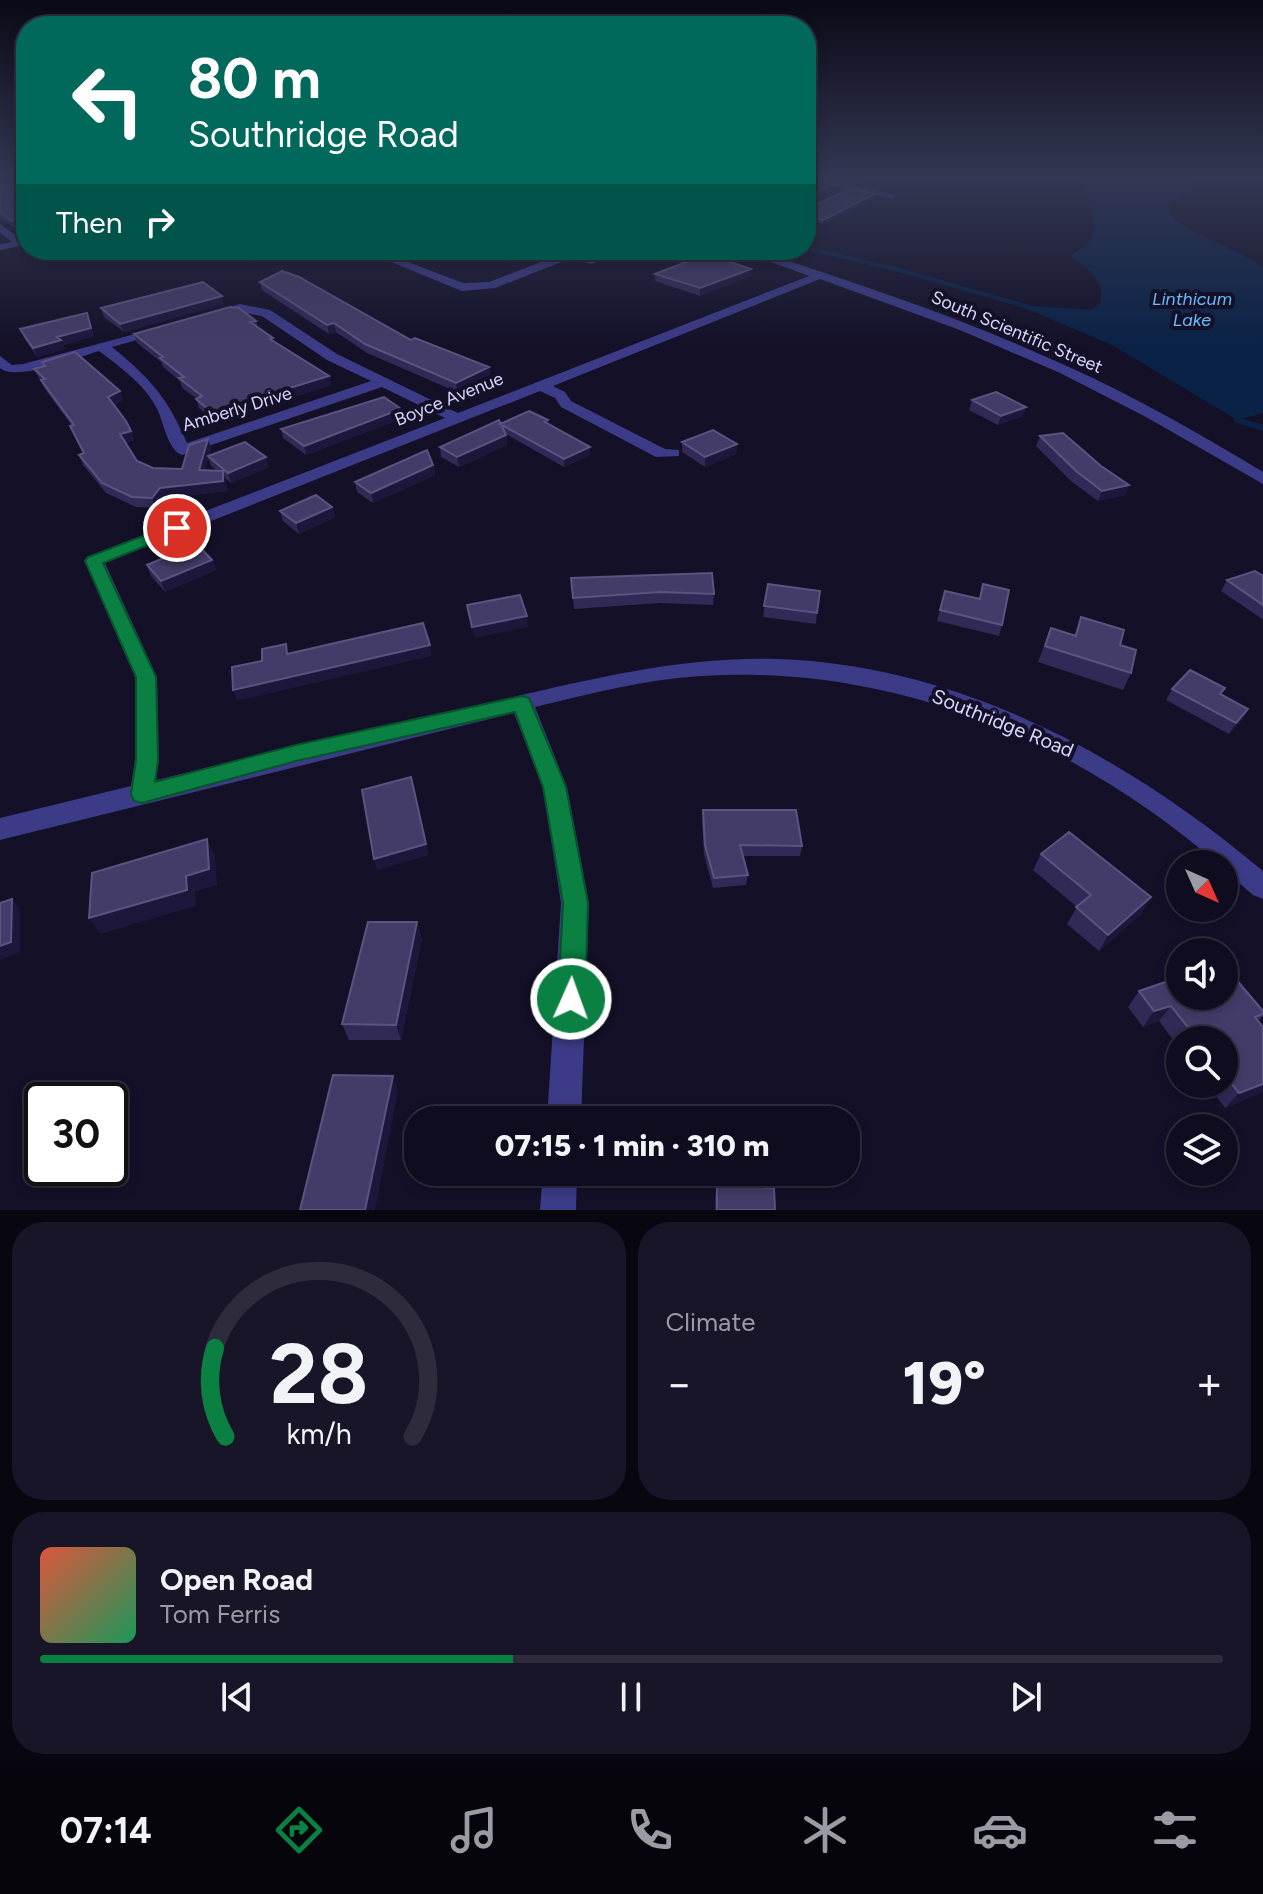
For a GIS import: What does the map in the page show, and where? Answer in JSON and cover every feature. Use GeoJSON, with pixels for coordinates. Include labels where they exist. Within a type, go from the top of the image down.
{"type":"FeatureCollection","features":[{"type":"Feature","properties":{"kind":"street"},"geometry":{"type":"LineString","coordinates":[[393,260],[462,287],[491,285],[556,260]]}},
{"type":"Feature","properties":{"kind":"street","name":"South Scientific Street"},"geometry":{"type":"LineString","coordinates":[[774,260],[893,299],[1038,358],[1128,402],[1263,479]]}},
{"type":"Feature","properties":{"kind":"street","name":"Boyce Avenue"},"geometry":{"type":"LineString","coordinates":[[142,794],[147,760],[146,677],[94,562],[821,275]]}},
{"type":"Feature","properties":{"kind":"street"},"geometry":{"type":"LineString","coordinates":[[203,317],[232,309],[259,310],[332,357],[457,418]]}},
{"type":"Feature","properties":{"kind":"street"},"geometry":{"type":"LineString","coordinates":[[1,362],[9,369],[24,368],[174,325]]}},
{"type":"Feature","properties":{"kind":"street","name":"Amberly Drive"},"geometry":{"type":"LineString","coordinates":[[102,346],[135,373],[163,405],[182,450],[383,382]]}},
{"type":"Feature","properties":{"kind":"street"},"geometry":{"type":"LineString","coordinates":[[540,385],[590,418],[662,454],[673,453]]}},
{"type":"Feature","properties":{"kind":"street","name":"Southridge Road"},"geometry":{"type":"LineString","coordinates":[[0,829],[296,753],[652,674],[702,668],[804,668],[908,687],[969,705],[1079,754],[1132,784],[1193,827],[1263,887]]}},
{"type":"Feature","properties":{"kind":"street"},"geometry":{"type":"LineString","coordinates":[[522,703],[555,787],[575,903],[565,1106]]}},
{"type":"Feature","properties":{"kind":"street"},"geometry":{"type":"LineString","coordinates":[[558,1210],[559,1186]]}},
{"type":"Feature","properties":{"kind":"water","name":"Linthicum Lake"},"geometry":{"type":"Polygon","coordinates":[[[1203,235],[1263,268],[1263,413],[1237,420],[1112,345],[1018,305],[1091,310],[1100,304],[1098,282],[1071,256],[1092,237],[1203,235]]]}},
{"type":"Feature","properties":{"kind":"building"},"geometry":{"type":"Polygon","coordinates":[[[691,260],[725,260],[751,269],[700,288],[655,274],[691,260]]]}},
{"type":"Feature","properties":{"kind":"building"},"geometry":{"type":"Polygon","coordinates":[[[282,271],[299,277],[411,340],[415,338],[489,367],[456,383],[365,344],[334,323],[327,325],[260,282],[282,271]]]}},
{"type":"Feature","properties":{"kind":"building"},"geometry":{"type":"Polygon","coordinates":[[[203,282],[222,296],[120,324],[101,308],[203,282]]]}},
{"type":"Feature","properties":{"kind":"building"},"geometry":{"type":"Polygon","coordinates":[[[230,307],[239,308],[256,321],[250,322],[273,338],[270,339],[329,376],[211,412],[196,399],[202,396],[179,378],[184,377],[134,334],[230,307]]]}},
{"type":"Feature","properties":{"kind":"building"},"geometry":{"type":"Polygon","coordinates":[[[87,313],[91,328],[57,337],[61,340],[33,348],[20,329],[87,313]]]}},
{"type":"Feature","properties":{"kind":"building"},"geometry":{"type":"Polygon","coordinates":[[[75,352],[120,391],[108,397],[131,431],[120,434],[137,461],[153,468],[182,469],[189,445],[208,439],[199,470],[223,471],[223,481],[160,488],[152,498],[132,497],[102,483],[79,455],[84,453],[70,426],[74,425],[41,380],[45,379],[34,369],[45,366],[42,362],[75,352]]]}},
{"type":"Feature","properties":{"kind":"building"},"geometry":{"type":"Polygon","coordinates":[[[996,392],[1026,407],[1001,416],[972,400],[996,392]]]}},
{"type":"Feature","properties":{"kind":"building"},"geometry":{"type":"Polygon","coordinates":[[[384,397],[401,409],[304,446],[281,429],[384,397]]]}},
{"type":"Feature","properties":{"kind":"building"},"geometry":{"type":"Polygon","coordinates":[[[529,411],[590,447],[564,459],[500,424],[529,411]]]}},
{"type":"Feature","properties":{"kind":"building"},"geometry":{"type":"Polygon","coordinates":[[[499,420],[506,435],[457,457],[440,447],[499,420]]]}},
{"type":"Feature","properties":{"kind":"building"},"geometry":{"type":"Polygon","coordinates":[[[713,430],[737,444],[705,457],[682,442],[713,430]]]}},
{"type":"Feature","properties":{"kind":"building"},"geometry":{"type":"Polygon","coordinates":[[[1063,433],[1101,466],[1129,485],[1102,491],[1040,436],[1063,433]]]}},
{"type":"Feature","properties":{"kind":"building"},"geometry":{"type":"Polygon","coordinates":[[[245,442],[266,457],[228,473],[208,456],[245,442]]]}},
{"type":"Feature","properties":{"kind":"building"},"geometry":{"type":"Polygon","coordinates":[[[427,450],[433,465],[371,493],[355,482],[427,450]]]}},
{"type":"Feature","properties":{"kind":"building"},"geometry":{"type":"Polygon","coordinates":[[[316,495],[332,507],[296,523],[280,511],[316,495]]]}},
{"type":"Feature","properties":{"kind":"building"},"geometry":{"type":"Polygon","coordinates":[[[197,544],[212,560],[161,581],[147,565],[197,544]]]}},
{"type":"Feature","properties":{"kind":"building"},"geometry":{"type":"Polygon","coordinates":[[[1255,571],[1263,576],[1263,605],[1227,580],[1255,571]]]}},
{"type":"Feature","properties":{"kind":"building"},"geometry":{"type":"Polygon","coordinates":[[[712,573],[714,594],[660,592],[573,598],[571,578],[712,573]]]}},
{"type":"Feature","properties":{"kind":"building"},"geometry":{"type":"Polygon","coordinates":[[[768,584],[820,591],[817,613],[764,606],[768,584]]]}},
{"type":"Feature","properties":{"kind":"building"},"geometry":{"type":"Polygon","coordinates":[[[983,584],[1009,590],[1002,625],[940,610],[945,591],[980,599],[983,584]]]}},
{"type":"Feature","properties":{"kind":"building"},"geometry":{"type":"Polygon","coordinates":[[[520,595],[527,616],[472,627],[467,605],[520,595]]]}},
{"type":"Feature","properties":{"kind":"building"},"geometry":{"type":"Polygon","coordinates":[[[1081,617],[1124,630],[1120,645],[1136,650],[1131,673],[1045,646],[1051,628],[1076,636],[1081,617]]]}},
{"type":"Feature","properties":{"kind":"building"},"geometry":{"type":"Polygon","coordinates":[[[423,623],[430,645],[233,690],[232,667],[262,661],[262,649],[286,644],[287,654],[423,623]]]}},
{"type":"Feature","properties":{"kind":"building"},"geometry":{"type":"Polygon","coordinates":[[[1190,670],[1225,688],[1220,694],[1248,709],[1236,723],[1172,689],[1190,670]]]}},
{"type":"Feature","properties":{"kind":"building"},"geometry":{"type":"Polygon","coordinates":[[[411,777],[426,844],[374,859],[362,790],[411,777]]]}},
{"type":"Feature","properties":{"kind":"building"},"geometry":{"type":"Polygon","coordinates":[[[703,810],[796,810],[802,846],[740,845],[748,875],[714,878],[705,845],[703,810]]]}},
{"type":"Feature","properties":{"kind":"building"},"geometry":{"type":"Polygon","coordinates":[[[1069,832],[1151,897],[1108,935],[1076,907],[1091,895],[1041,854],[1069,832]]]}},
{"type":"Feature","properties":{"kind":"building"},"geometry":{"type":"Polygon","coordinates":[[[207,839],[209,869],[186,876],[187,890],[89,918],[92,873],[207,839]]]}},
{"type":"Feature","properties":{"kind":"building"},"geometry":{"type":"Polygon","coordinates":[[[12,899],[11,942],[0,946],[0,903],[12,899]]]}},
{"type":"Feature","properties":{"kind":"building"},"geometry":{"type":"Polygon","coordinates":[[[368,922],[417,922],[396,1025],[342,1024],[368,922]]]}},
{"type":"Feature","properties":{"kind":"building"},"geometry":{"type":"Polygon","coordinates":[[[1166,982],[1166,1007],[1154,1011],[1139,991],[1166,982]]]}},
{"type":"Feature","properties":{"kind":"building"},"geometry":{"type":"Polygon","coordinates":[[[1238,982],[1263,1011],[1255,1017],[1263,1027],[1263,1084],[1238,1092],[1238,1026],[1187,1026],[1174,1010],[1238,1010],[1238,982]]]}},
{"type":"Feature","properties":{"kind":"building"},"geometry":{"type":"Polygon","coordinates":[[[333,1075],[393,1076],[365,1210],[300,1210],[333,1075]]]}},
{"type":"Feature","properties":{"kind":"building"},"geometry":{"type":"Polygon","coordinates":[[[717,1186],[774,1188],[775,1210],[717,1210],[717,1186]]]}},
{"type":"Feature","properties":{"kind":"waterway"},"geometry":{"type":"LineString","coordinates":[[816,250],[1029,307]]}},
{"type":"Feature","properties":{"kind":"waterway"},"geometry":{"type":"LineString","coordinates":[[1238,412],[1237,420],[1263,428]]}},
{"type":"Feature","properties":{"kind":"route"},"geometry":{"type":"LineString","coordinates":[[177,528],[94,561],[146,677],[147,760],[142,794],[296,753],[522,703],[555,787],[575,903],[571,999]]}}]}
